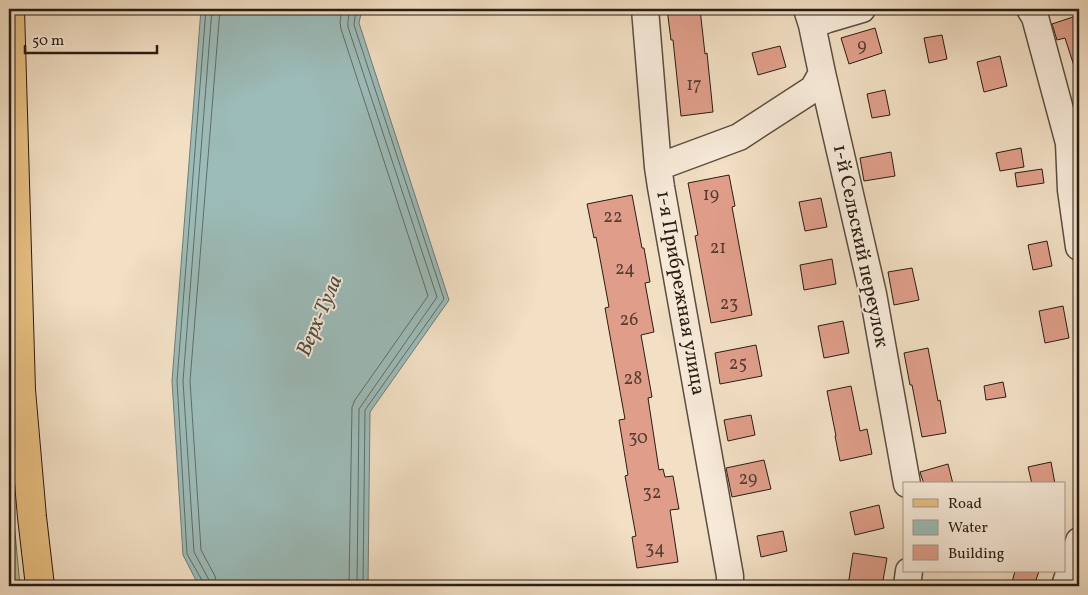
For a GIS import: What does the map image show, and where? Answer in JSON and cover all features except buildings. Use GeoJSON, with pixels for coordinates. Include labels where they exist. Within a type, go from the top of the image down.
{"type":"FeatureCollection","features":[{"type":"Feature","properties":{"kind":"main road"},"geometry":{"type":"LineString","coordinates":[[10,9],[21,390],[40,586]]}},
{"type":"Feature","properties":{"kind":"lane","name":"1-я Прибрежная улица"},"geometry":{"type":"LineString","coordinates":[[645,9],[658,167],[730,581]]}},
{"type":"Feature","properties":{"kind":"lane"},"geometry":{"type":"LineString","coordinates":[[810,17],[862,9]]}},
{"type":"Feature","properties":{"kind":"lane"},"geometry":{"type":"LineString","coordinates":[[1030,9],[1074,141],[1071,190],[1079,248]]}},
{"type":"Feature","properties":{"kind":"lane","name":"1-й Сельский переулок"},"geometry":{"type":"LineString","coordinates":[[810,17],[872,294],[907,482]]}},
{"type":"Feature","properties":{"kind":"lane"},"geometry":{"type":"LineString","coordinates":[[658,167],[740,137],[813,89],[822,73]]}},
{"type":"Feature","properties":{"kind":"lane"},"geometry":{"type":"LineString","coordinates":[[1065,586],[1079,541]]}},
{"type":"Feature","properties":{"kind":"lane"},"geometry":{"type":"LineString","coordinates":[[907,586],[909,572]]}},
{"type":"Feature","properties":{"kind":"green space"},"geometry":{"type":"Polygon","coordinates":[[[9,449],[13,511],[20,586],[9,586],[9,449]]]}},
{"type":"Feature","properties":{"kind":"water","name":"Верх-Тула"},"geometry":{"type":"Polygon","coordinates":[[[201,9],[362,9],[359,23],[449,300],[370,412],[368,586],[199,586],[183,555],[172,381],[201,9]]]}}]}
